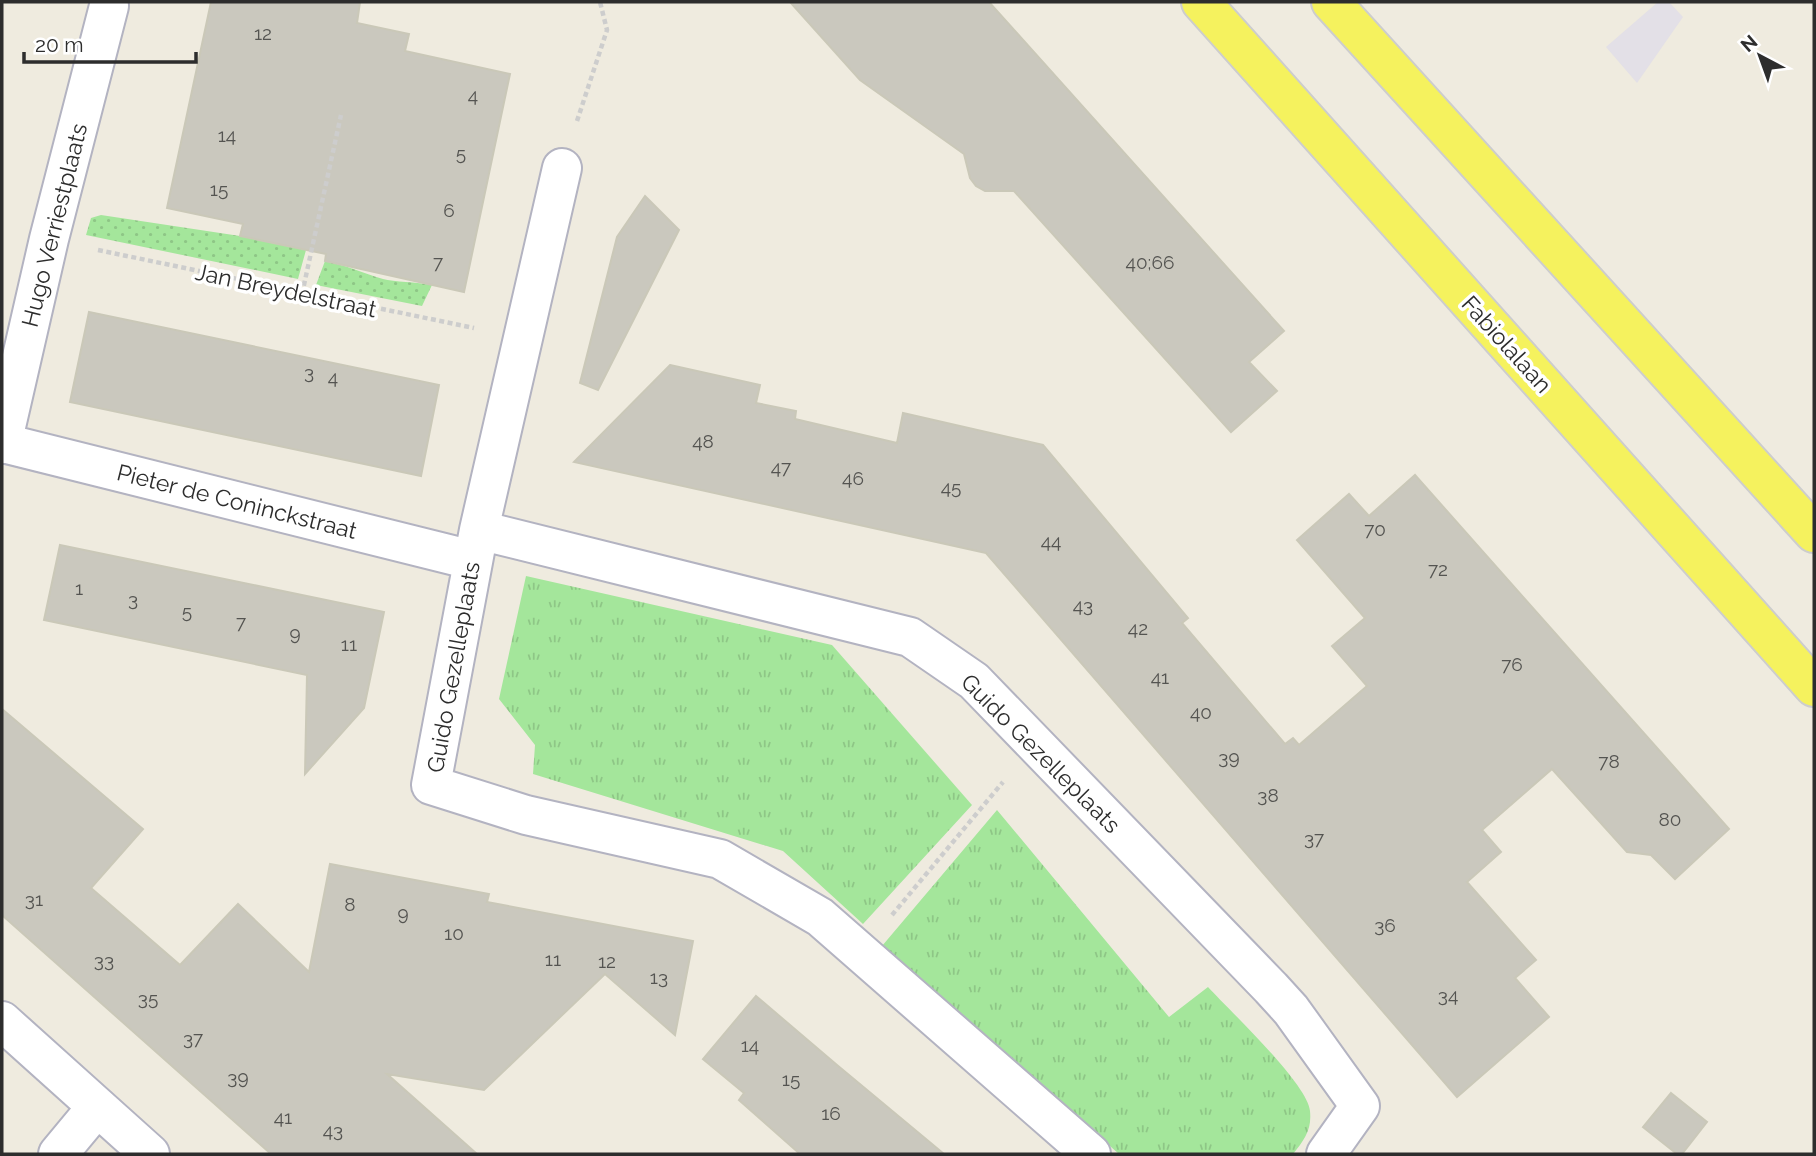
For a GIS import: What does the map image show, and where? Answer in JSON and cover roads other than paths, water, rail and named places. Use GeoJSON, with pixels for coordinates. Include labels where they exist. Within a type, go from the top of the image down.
{"type":"FeatureCollection","features":[{"type":"Feature","properties":{"kind":"main road","name":"Fabiolalaan"},"geometry":{"type":"LineString","coordinates":[[1200,2],[1814,687]]}},
{"type":"Feature","properties":{"kind":"main road"},"geometry":{"type":"LineString","coordinates":[[1331,2],[1814,533]]}},
{"type":"Feature","properties":{"kind":"street","name":"Hugo Verriestplaats"},"geometry":{"type":"LineString","coordinates":[[2,443],[109,6]]}},
{"type":"Feature","properties":{"kind":"street","name":"Guido Gezelleplaats"},"geometry":{"type":"LineString","coordinates":[[562,168],[476,545],[431,785],[526,816],[720,859],[820,916],[1091,1154]]}},
{"type":"Feature","properties":{"kind":"street","name":"Pieter de Coninckstraat"},"geometry":{"type":"LineString","coordinates":[[2,443],[476,545]]}},
{"type":"Feature","properties":{"kind":"street","name":"Guido Gezelleplaats"},"geometry":{"type":"LineString","coordinates":[[476,545],[910,637],[974,681],[1291,1010],[1360,1107],[1326,1154]]}},
{"type":"Feature","properties":{"kind":"street"},"geometry":{"type":"LineString","coordinates":[[2,1021],[150,1154]]}},
{"type":"Feature","properties":{"kind":"street"},"geometry":{"type":"LineString","coordinates":[[58,1154],[97,1107]]}}]}
